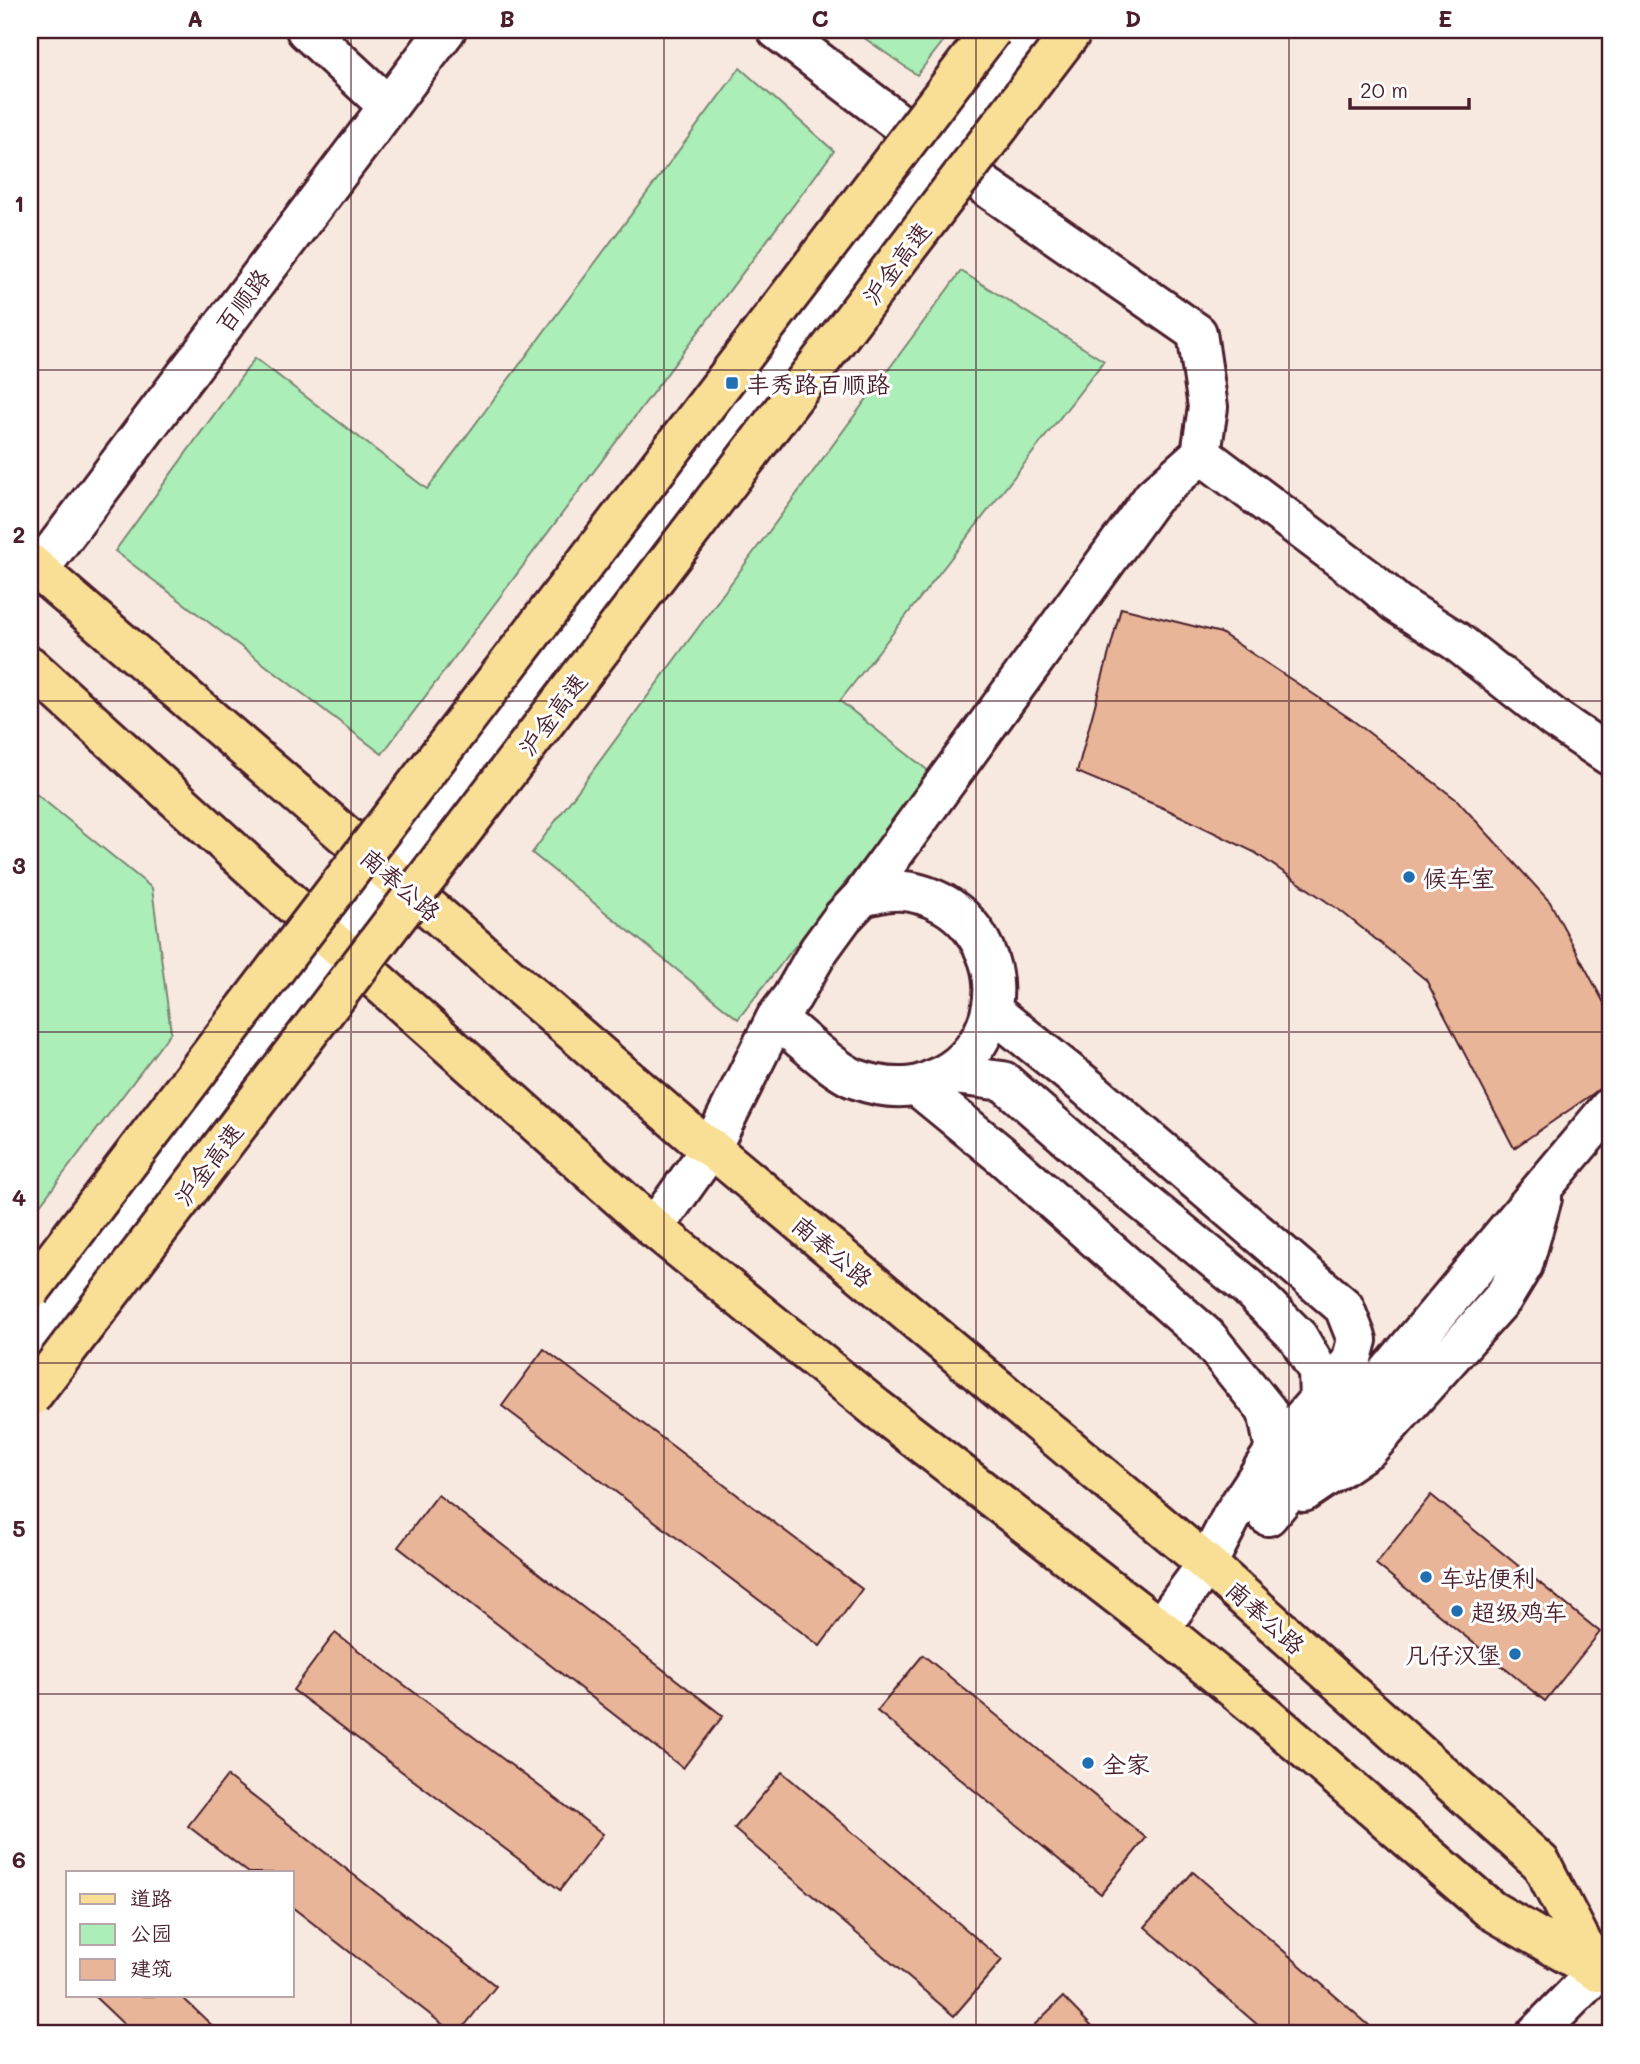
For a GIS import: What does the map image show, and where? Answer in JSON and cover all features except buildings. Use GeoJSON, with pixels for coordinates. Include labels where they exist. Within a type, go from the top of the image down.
{"type":"FeatureCollection","features":[{"type":"Feature","properties":{"kind":"main road"},"geometry":{"type":"LineString","coordinates":[[30,1290],[992,30]]}},
{"type":"Feature","properties":{"kind":"main road","name":"沪金高速"},"geometry":{"type":"LineString","coordinates":[[30,1398],[1073,30]]}},
{"type":"Feature","properties":{"kind":"main road","name":"南奉公路"},"geometry":{"type":"LineString","coordinates":[[34,567],[697,1139],[1207,1564],[1541,1863],[1604,1977]]}},
{"type":"Feature","properties":{"kind":"main road"},"geometry":{"type":"LineString","coordinates":[[30,666],[654,1228],[876,1408],[1160,1628],[1261,1711],[1491,1910],[1604,1977]]}},
{"type":"Feature","properties":{"kind":"street"},"geometry":{"type":"LineString","coordinates":[[306,30],[388,106]]}},
{"type":"Feature","properties":{"kind":"street","name":"百顺路"},"geometry":{"type":"LineString","coordinates":[[34,567],[446,30]]}},
{"type":"Feature","properties":{"kind":"street"},"geometry":{"type":"LineString","coordinates":[[654,1228],[711,1149],[776,1018],[792,997],[819,950],[843,917],[862,897],[1153,497],[1201,454],[1208,407],[1197,333],[942,156],[778,30]]}},
{"type":"Feature","properties":{"kind":"street"},"geometry":{"type":"LineString","coordinates":[[30,1336],[224,1075],[359,920],[393,876],[1038,30]]}},
{"type":"Feature","properties":{"kind":"street"},"geometry":{"type":"LineString","coordinates":[[1201,454],[1396,603],[1456,642],[1555,719],[1610,756]]}},
{"type":"Feature","properties":{"kind":"street"},"geometry":{"type":"LineString","coordinates":[[862,897],[894,890],[927,895],[956,911],[978,935],[991,964],[995,996],[987,1027],[970,1054],[931,1080]]}},
{"type":"Feature","properties":{"kind":"street"},"geometry":{"type":"LineString","coordinates":[[991,1010],[1087,1087],[1344,1307],[1357,1340],[1351,1362],[1275,1450],[1232,1516],[1207,1564],[1160,1628]]}},
{"type":"Feature","properties":{"kind":"street"},"geometry":{"type":"LineString","coordinates":[[776,1018],[854,1079],[884,1087],[931,1080],[1003,1081],[1107,1172],[1248,1287],[1297,1337],[1318,1371],[1319,1400]]}},
{"type":"Feature","properties":{"kind":"street"},"geometry":{"type":"LineString","coordinates":[[931,1080],[1000,1154],[1208,1338],[1267,1411],[1275,1450]]}},
{"type":"Feature","properties":{"kind":"street"},"geometry":{"type":"LineString","coordinates":[[1207,1564],[1268,1516],[1610,1107]]}},
{"type":"Feature","properties":{"kind":"street"},"geometry":{"type":"LineString","coordinates":[[1536,2034],[1604,1977]]}},
{"type":"Feature","properties":{"kind":"green space"},"geometry":{"type":"Polygon","coordinates":[[[853,30],[952,30],[917,75],[853,30]]]}},
{"type":"Feature","properties":{"kind":"green space"},"geometry":{"type":"Polygon","coordinates":[[[740,68],[834,151],[382,754],[115,551],[255,358],[427,489],[740,68]]]}},
{"type":"Feature","properties":{"kind":"green space"},"geometry":{"type":"Polygon","coordinates":[[[961,271],[1104,361],[840,701],[931,773],[738,1019],[532,853],[961,271]]]}},
{"type":"Feature","properties":{"kind":"green space"},"geometry":{"type":"Polygon","coordinates":[[[30,789],[152,888],[171,1032],[30,1218],[30,789]]]}},
{"type":"Feature","properties":{"kind":"place","name":"丰秀路百顺路"},"geometry":{"type":"Point","coordinates":[732,383]}},
{"type":"Feature","properties":{"kind":"place","name":"候车室"},"geometry":{"type":"Point","coordinates":[1409,877]}},
{"type":"Feature","properties":{"kind":"place","name":"车站便利"},"geometry":{"type":"Point","coordinates":[1426,1577]}},
{"type":"Feature","properties":{"kind":"place","name":"超级鸡车"},"geometry":{"type":"Point","coordinates":[1457,1611]}},
{"type":"Feature","properties":{"kind":"place","name":"凡仔汉堡"},"geometry":{"type":"Point","coordinates":[1515,1654]}},
{"type":"Feature","properties":{"kind":"place","name":"全家"},"geometry":{"type":"Point","coordinates":[1088,1763]}}]}
